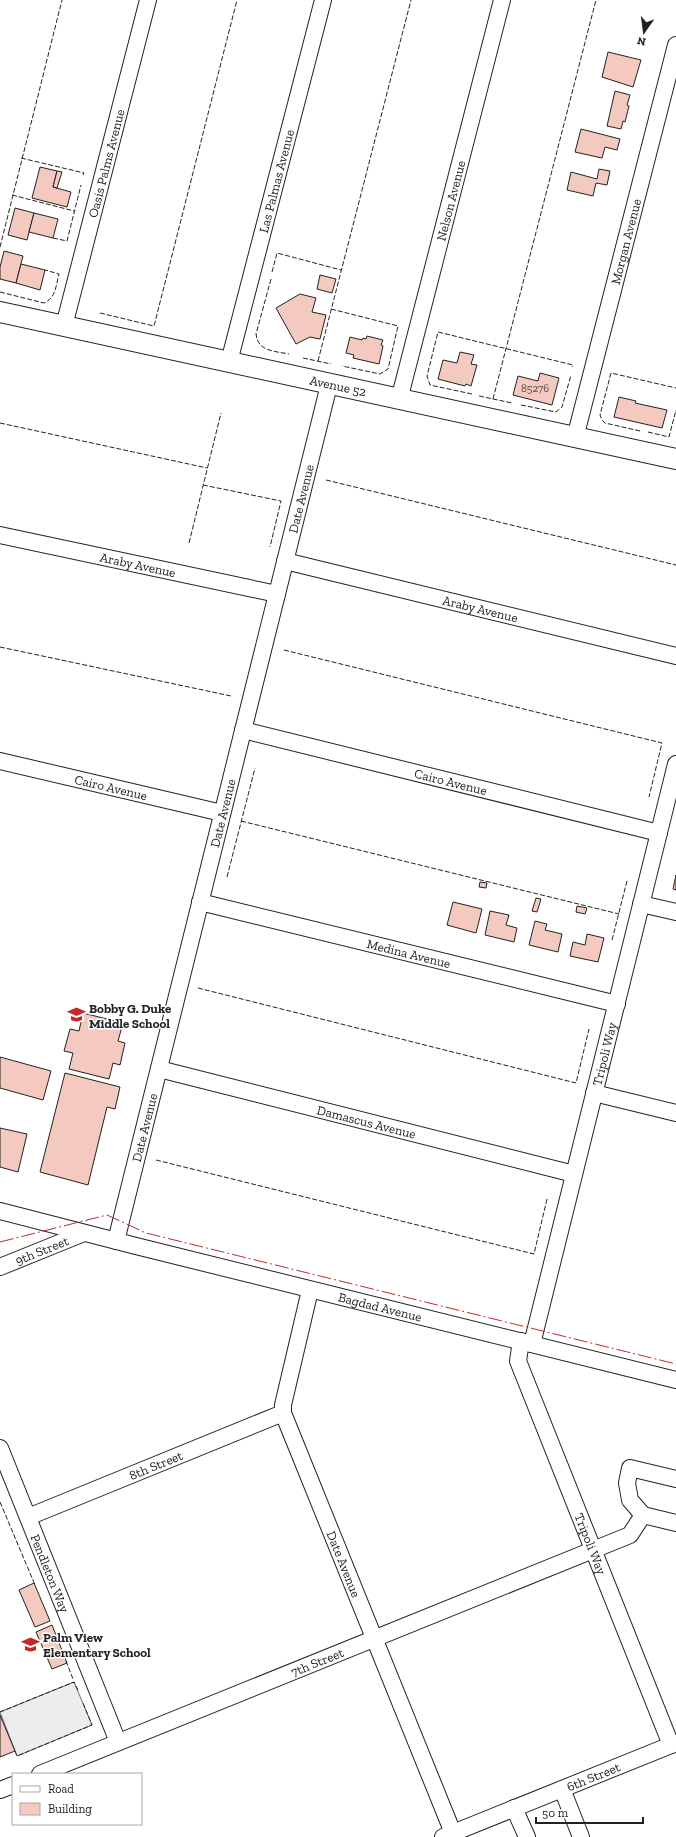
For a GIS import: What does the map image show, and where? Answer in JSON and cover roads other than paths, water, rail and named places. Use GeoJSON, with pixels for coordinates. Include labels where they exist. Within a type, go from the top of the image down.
{"type":"FeatureCollection","features":[{"type":"Feature","properties":{"kind":"main road","name":"Avenue 52"},"geometry":{"type":"LineString","coordinates":[[0,312],[329,385],[676,459]]}},
{"type":"Feature","properties":{"kind":"street","name":"Oasis Palms Avenue"},"geometry":{"type":"LineString","coordinates":[[64,326],[148,0]]}},
{"type":"Feature","properties":{"kind":"street","name":"Las Palmas Avenue"},"geometry":{"type":"LineString","coordinates":[[229,362],[323,0]]}},
{"type":"Feature","properties":{"kind":"street","name":"Nelson Avenue"},"geometry":{"type":"LineString","coordinates":[[399,400],[502,0]]}},
{"type":"Feature","properties":{"kind":"street","name":"Morgan Avenue"},"geometry":{"type":"LineString","coordinates":[[576,438],[676,45]]}},
{"type":"Feature","properties":{"kind":"street","name":"Date Avenue"},"geometry":{"type":"LineString","coordinates":[[116,1241],[329,385]]}},
{"type":"Feature","properties":{"kind":"street","name":"Araby Avenue"},"geometry":{"type":"LineString","coordinates":[[0,535],[277,594]]}},
{"type":"Feature","properties":{"kind":"street","name":"Araby Avenue"},"geometry":{"type":"LineString","coordinates":[[285,561],[676,656]]}},
{"type":"Feature","properties":{"kind":"street","name":"Cairo Avenue"},"geometry":{"type":"LineString","coordinates":[[243,730],[659,833]]}},
{"type":"Feature","properties":{"kind":"street","name":"Cairo Avenue"},"geometry":{"type":"LineString","coordinates":[[0,761],[222,813]]}},
{"type":"Feature","properties":{"kind":"street","name":"Tripoli Way"},"geometry":{"type":"LineString","coordinates":[[673,1744],[518,1361],[527,1343],[574,1174],[659,833],[670,818],[676,764]]}},
{"type":"Feature","properties":{"kind":"street","name":"Medina Avenue"},"geometry":{"type":"LineString","coordinates":[[200,902],[617,1004]]}},
{"type":"Feature","properties":{"kind":"street"},"geometry":{"type":"LineString","coordinates":[[641,904],[676,912]]}},
{"type":"Feature","properties":{"kind":"street","name":"Damascus Avenue"},"geometry":{"type":"LineString","coordinates":[[158,1069],[574,1174]]}},
{"type":"Feature","properties":{"kind":"street"},"geometry":{"type":"LineString","coordinates":[[594,1093],[676,1113]]}},
{"type":"Feature","properties":{"kind":"street","name":"Bagdad Avenue"},"geometry":{"type":"LineString","coordinates":[[0,1211],[310,1290],[676,1380]]}},
{"type":"Feature","properties":{"kind":"street","name":"9th Street"},"geometry":{"type":"LineString","coordinates":[[0,1267],[84,1233]]}},
{"type":"Feature","properties":{"kind":"street","name":"Date Avenue"},"geometry":{"type":"LineString","coordinates":[[310,1290],[283,1405],[283,1414],[374,1640],[448,1835]]}},
{"type":"Feature","properties":{"kind":"street","name":"8th Street"},"geometry":{"type":"LineString","coordinates":[[28,1517],[283,1414]]}},
{"type":"Feature","properties":{"kind":"street","name":"Pendleton Way"},"geometry":{"type":"LineString","coordinates":[[0,1448],[118,1742]]}},
{"type":"Feature","properties":{"kind":"street"},"geometry":{"type":"LineString","coordinates":[[676,1479],[630,1468],[627,1483],[630,1500],[643,1515],[676,1522]]}},
{"type":"Feature","properties":{"kind":"street","name":"7th Street"},"geometry":{"type":"LineString","coordinates":[[42,1773],[374,1640],[630,1535],[643,1515]]}},
{"type":"Feature","properties":{"kind":"street","name":"6th Street"},"geometry":{"type":"LineString","coordinates":[[448,1835],[673,1744]]}},
{"type":"Feature","properties":{"kind":"street"},"geometry":{"type":"LineString","coordinates":[[0,1790],[12,1785]]}},
{"type":"Feature","properties":{"kind":"street"},"geometry":{"type":"LineString","coordinates":[[562,1789],[581,1837]]}},
{"type":"Feature","properties":{"kind":"street"},"geometry":{"type":"LineString","coordinates":[[514,1808],[527,1837]]}},
{"type":"Feature","properties":{"kind":"place","name":"Bobby G. Duke Middle School"},"geometry":{"type":"Point","coordinates":[76,1015]}},
{"type":"Feature","properties":{"kind":"place","name":"Palm View Elementary School"},"geometry":{"type":"Point","coordinates":[30,1644]}}]}
